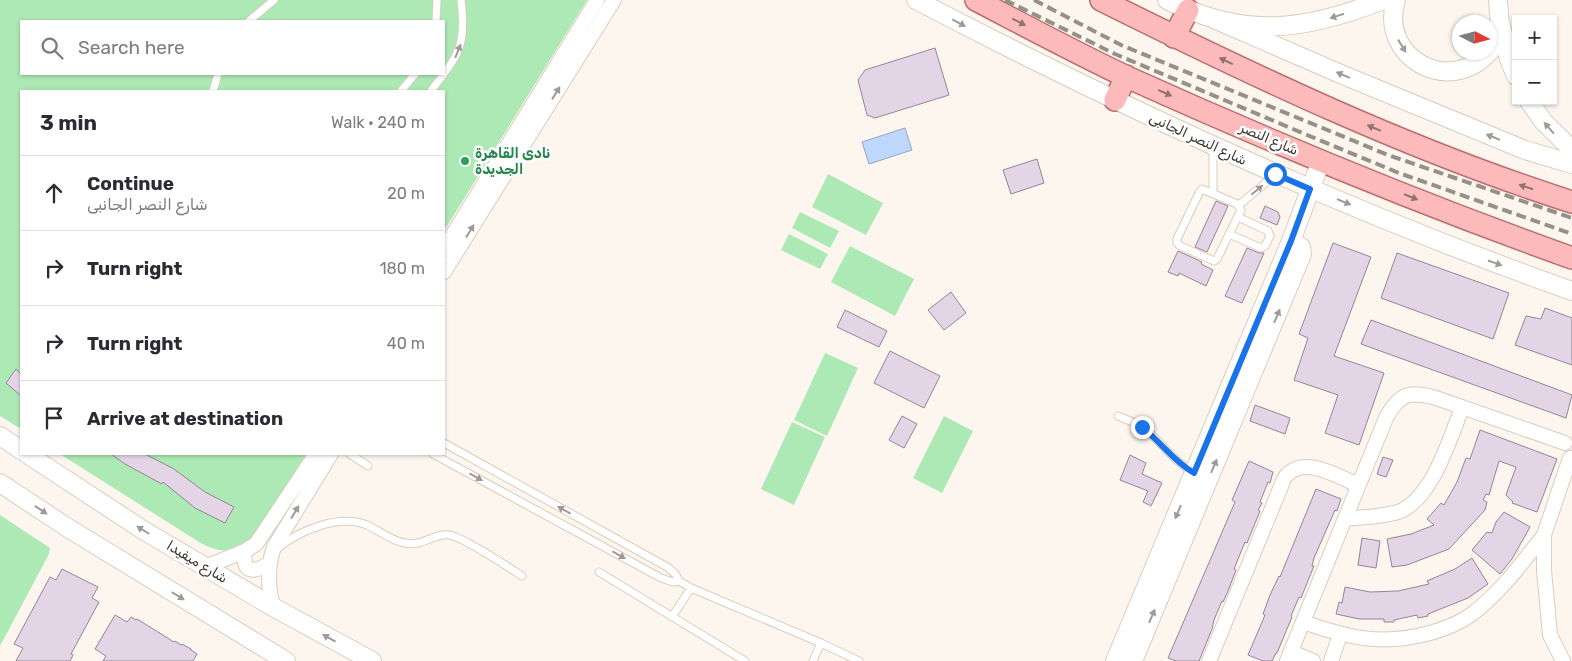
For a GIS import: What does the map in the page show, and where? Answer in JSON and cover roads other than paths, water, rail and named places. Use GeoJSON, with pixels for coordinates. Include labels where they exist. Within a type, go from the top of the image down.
{"type":"FeatureCollection","features":[{"type":"Feature","properties":{"kind":"main road","name":"شارع النصر"},"geometry":{"type":"LineString","coordinates":[[976,0],[1126,76],[1321,161],[1489,228],[1572,258]]}},
{"type":"Feature","properties":{"kind":"main road"},"geometry":{"type":"LineString","coordinates":[[1101,0],[1174,37],[1378,130],[1507,181],[1572,202]]}},
{"type":"Feature","properties":{"kind":"main road"},"geometry":{"type":"LineString","coordinates":[[1174,37],[1188,10]]}},
{"type":"Feature","properties":{"kind":"main road"},"geometry":{"type":"LineString","coordinates":[[1114,100],[1126,76]]}},
{"type":"Feature","properties":{"kind":"street"},"geometry":{"type":"LineString","coordinates":[[445,247],[597,0]]}},
{"type":"Feature","properties":{"kind":"street"},"geometry":{"type":"LineString","coordinates":[[445,270],[614,0]]}},
{"type":"Feature","properties":{"kind":"street","name":"شارع النصر الجانبى"},"geometry":{"type":"LineString","coordinates":[[916,0],[1114,100],[1275,174],[1483,259],[1572,290]]}},
{"type":"Feature","properties":{"kind":"street"},"geometry":{"type":"LineString","coordinates":[[1167,0],[1525,150],[1572,164]]}},
{"type":"Feature","properties":{"kind":"street"},"geometry":{"type":"LineString","coordinates":[[1214,20],[1254,26],[1299,25],[1334,17],[1383,0]]}},
{"type":"Feature","properties":{"kind":"street"},"geometry":{"type":"LineString","coordinates":[[1396,0],[1393,14],[1395,32],[1403,49],[1416,62],[1433,70],[1451,72],[1469,67],[1480,60]]}},
{"type":"Feature","properties":{"kind":"street"},"geometry":{"type":"LineString","coordinates":[[1498,0],[1501,25],[1512,65]]}},
{"type":"Feature","properties":{"kind":"street"},"geometry":{"type":"LineString","coordinates":[[1497,37],[1501,25]]}},
{"type":"Feature","properties":{"kind":"street"},"geometry":{"type":"LineString","coordinates":[[1532,105],[1543,121],[1572,150]]}},
{"type":"Feature","properties":{"kind":"street"},"geometry":{"type":"LineString","coordinates":[[1115,661],[1291,241],[1321,161]]}},
{"type":"Feature","properties":{"kind":"street"},"geometry":{"type":"LineString","coordinates":[[1133,661],[1302,254],[1301,247],[1291,241]]}},
{"type":"Feature","properties":{"kind":"street"},"geometry":{"type":"LineString","coordinates":[[1313,661],[1289,656],[1358,485],[1392,407],[1400,398],[1408,394],[1422,394],[1568,440],[1565,452],[1571,459],[1544,535],[1544,570],[1550,636],[1563,661]]}},
{"type":"Feature","properties":{"kind":"street"},"geometry":{"type":"LineString","coordinates":[[1345,519],[1401,511],[1420,496],[1438,466],[1462,408]]}},
{"type":"Feature","properties":{"kind":"street"},"geometry":{"type":"LineString","coordinates":[[0,436],[20,449]]}},
{"type":"Feature","properties":{"kind":"street","name":"شارع ميفيدا"},"geometry":{"type":"LineString","coordinates":[[29,455],[143,530],[273,607],[372,661]]}},
{"type":"Feature","properties":{"kind":"street"},"geometry":{"type":"LineString","coordinates":[[205,567],[245,551],[256,544],[315,455]]}},
{"type":"Feature","properties":{"kind":"street"},"geometry":{"type":"LineString","coordinates":[[273,607],[270,593],[271,558],[276,543],[330,455]]}},
{"type":"Feature","properties":{"kind":"street"},"geometry":{"type":"LineString","coordinates":[[1209,661],[1282,484],[1288,474],[1298,468],[1310,466],[1358,485]]}},
{"type":"Feature","properties":{"kind":"street"},"geometry":{"type":"LineString","coordinates":[[0,483],[68,528],[286,661]]}},
{"type":"Feature","properties":{"kind":"street"},"geometry":{"type":"LineString","coordinates":[[1303,622],[1340,635],[1377,640],[1409,638],[1444,629],[1471,615],[1500,588],[1544,535]]}},
{"type":"Feature","properties":{"kind":"street"},"geometry":{"type":"LineString","coordinates":[[245,551],[244,563],[253,570],[259,570],[271,558]]}},
{"type":"Feature","properties":{"kind":"street"},"geometry":{"type":"LineString","coordinates":[[1331,661],[1340,635]]}},
{"type":"Feature","properties":{"kind":"lane"},"geometry":{"type":"LineString","coordinates":[[250,20],[274,0]]}},
{"type":"Feature","properties":{"kind":"lane"},"geometry":{"type":"LineString","coordinates":[[436,20],[437,0]]}},
{"type":"Feature","properties":{"kind":"lane"},"geometry":{"type":"LineString","coordinates":[[445,72],[454,60],[464,32],[462,0]]}},
{"type":"Feature","properties":{"kind":"lane"},"geometry":{"type":"LineString","coordinates":[[214,90],[218,75]]}},
{"type":"Feature","properties":{"kind":"lane"},"geometry":{"type":"LineString","coordinates":[[402,90],[414,75]]}},
{"type":"Feature","properties":{"kind":"lane"},"geometry":{"type":"LineString","coordinates":[[432,90],[443,75]]}},
{"type":"Feature","properties":{"kind":"lane"},"geometry":{"type":"LineString","coordinates":[[1213,145],[1213,193]]}},
{"type":"Feature","properties":{"kind":"lane"},"geometry":{"type":"LineString","coordinates":[[1239,205],[1275,174]]}},
{"type":"Feature","properties":{"kind":"lane"},"geometry":{"type":"LineString","coordinates":[[1205,189],[1239,205],[1241,210],[1238,217],[1217,259],[1214,261],[1177,243],[1177,239],[1198,193],[1205,189]]}},
{"type":"Feature","properties":{"kind":"lane"},"geometry":{"type":"LineString","coordinates":[[1229,234],[1261,248],[1265,246],[1270,236],[1268,230],[1238,217]]}},
{"type":"Feature","properties":{"kind":"lane"},"geometry":{"type":"LineString","coordinates":[[1118,416],[1142,427],[1176,461],[1194,473]]}},
{"type":"Feature","properties":{"kind":"lane"},"geometry":{"type":"LineString","coordinates":[[445,444],[669,568],[679,581],[691,588],[822,643],[843,658],[859,661]]}},
{"type":"Feature","properties":{"kind":"lane"},"geometry":{"type":"LineString","coordinates":[[352,455],[368,466]]}},
{"type":"Feature","properties":{"kind":"lane"},"geometry":{"type":"LineString","coordinates":[[435,455],[662,578],[673,582],[679,581]]}},
{"type":"Feature","properties":{"kind":"lane"},"geometry":{"type":"LineString","coordinates":[[271,558],[291,539],[312,529],[337,522],[350,521],[364,524],[398,542],[407,544],[426,542],[441,535],[456,536],[522,576]]}},
{"type":"Feature","properties":{"kind":"lane"},"geometry":{"type":"LineString","coordinates":[[598,572],[745,661]]}},
{"type":"Feature","properties":{"kind":"lane"},"geometry":{"type":"LineString","coordinates":[[672,617],[691,588]]}},
{"type":"Feature","properties":{"kind":"lane"},"geometry":{"type":"LineString","coordinates":[[813,661],[822,643]]}},
{"type":"Feature","properties":{"kind":"water"},"geometry":{"type":"Polygon","coordinates":[[[905,128],[912,150],[869,164],[862,142],[905,128]]]}},
{"type":"Feature","properties":{"kind":"railway"},"geometry":{"type":"LineString","coordinates":[[1005,0],[1115,54],[1399,173],[1572,234]]}},
{"type":"Feature","properties":{"kind":"railway"},"geometry":{"type":"LineString","coordinates":[[1034,0],[1121,45],[1388,155],[1572,218]]}},
{"type":"Feature","properties":{"kind":"place","name":"نادى القاهرة الجديدة"},"geometry":{"type":"Point","coordinates":[465,161]}}]}
